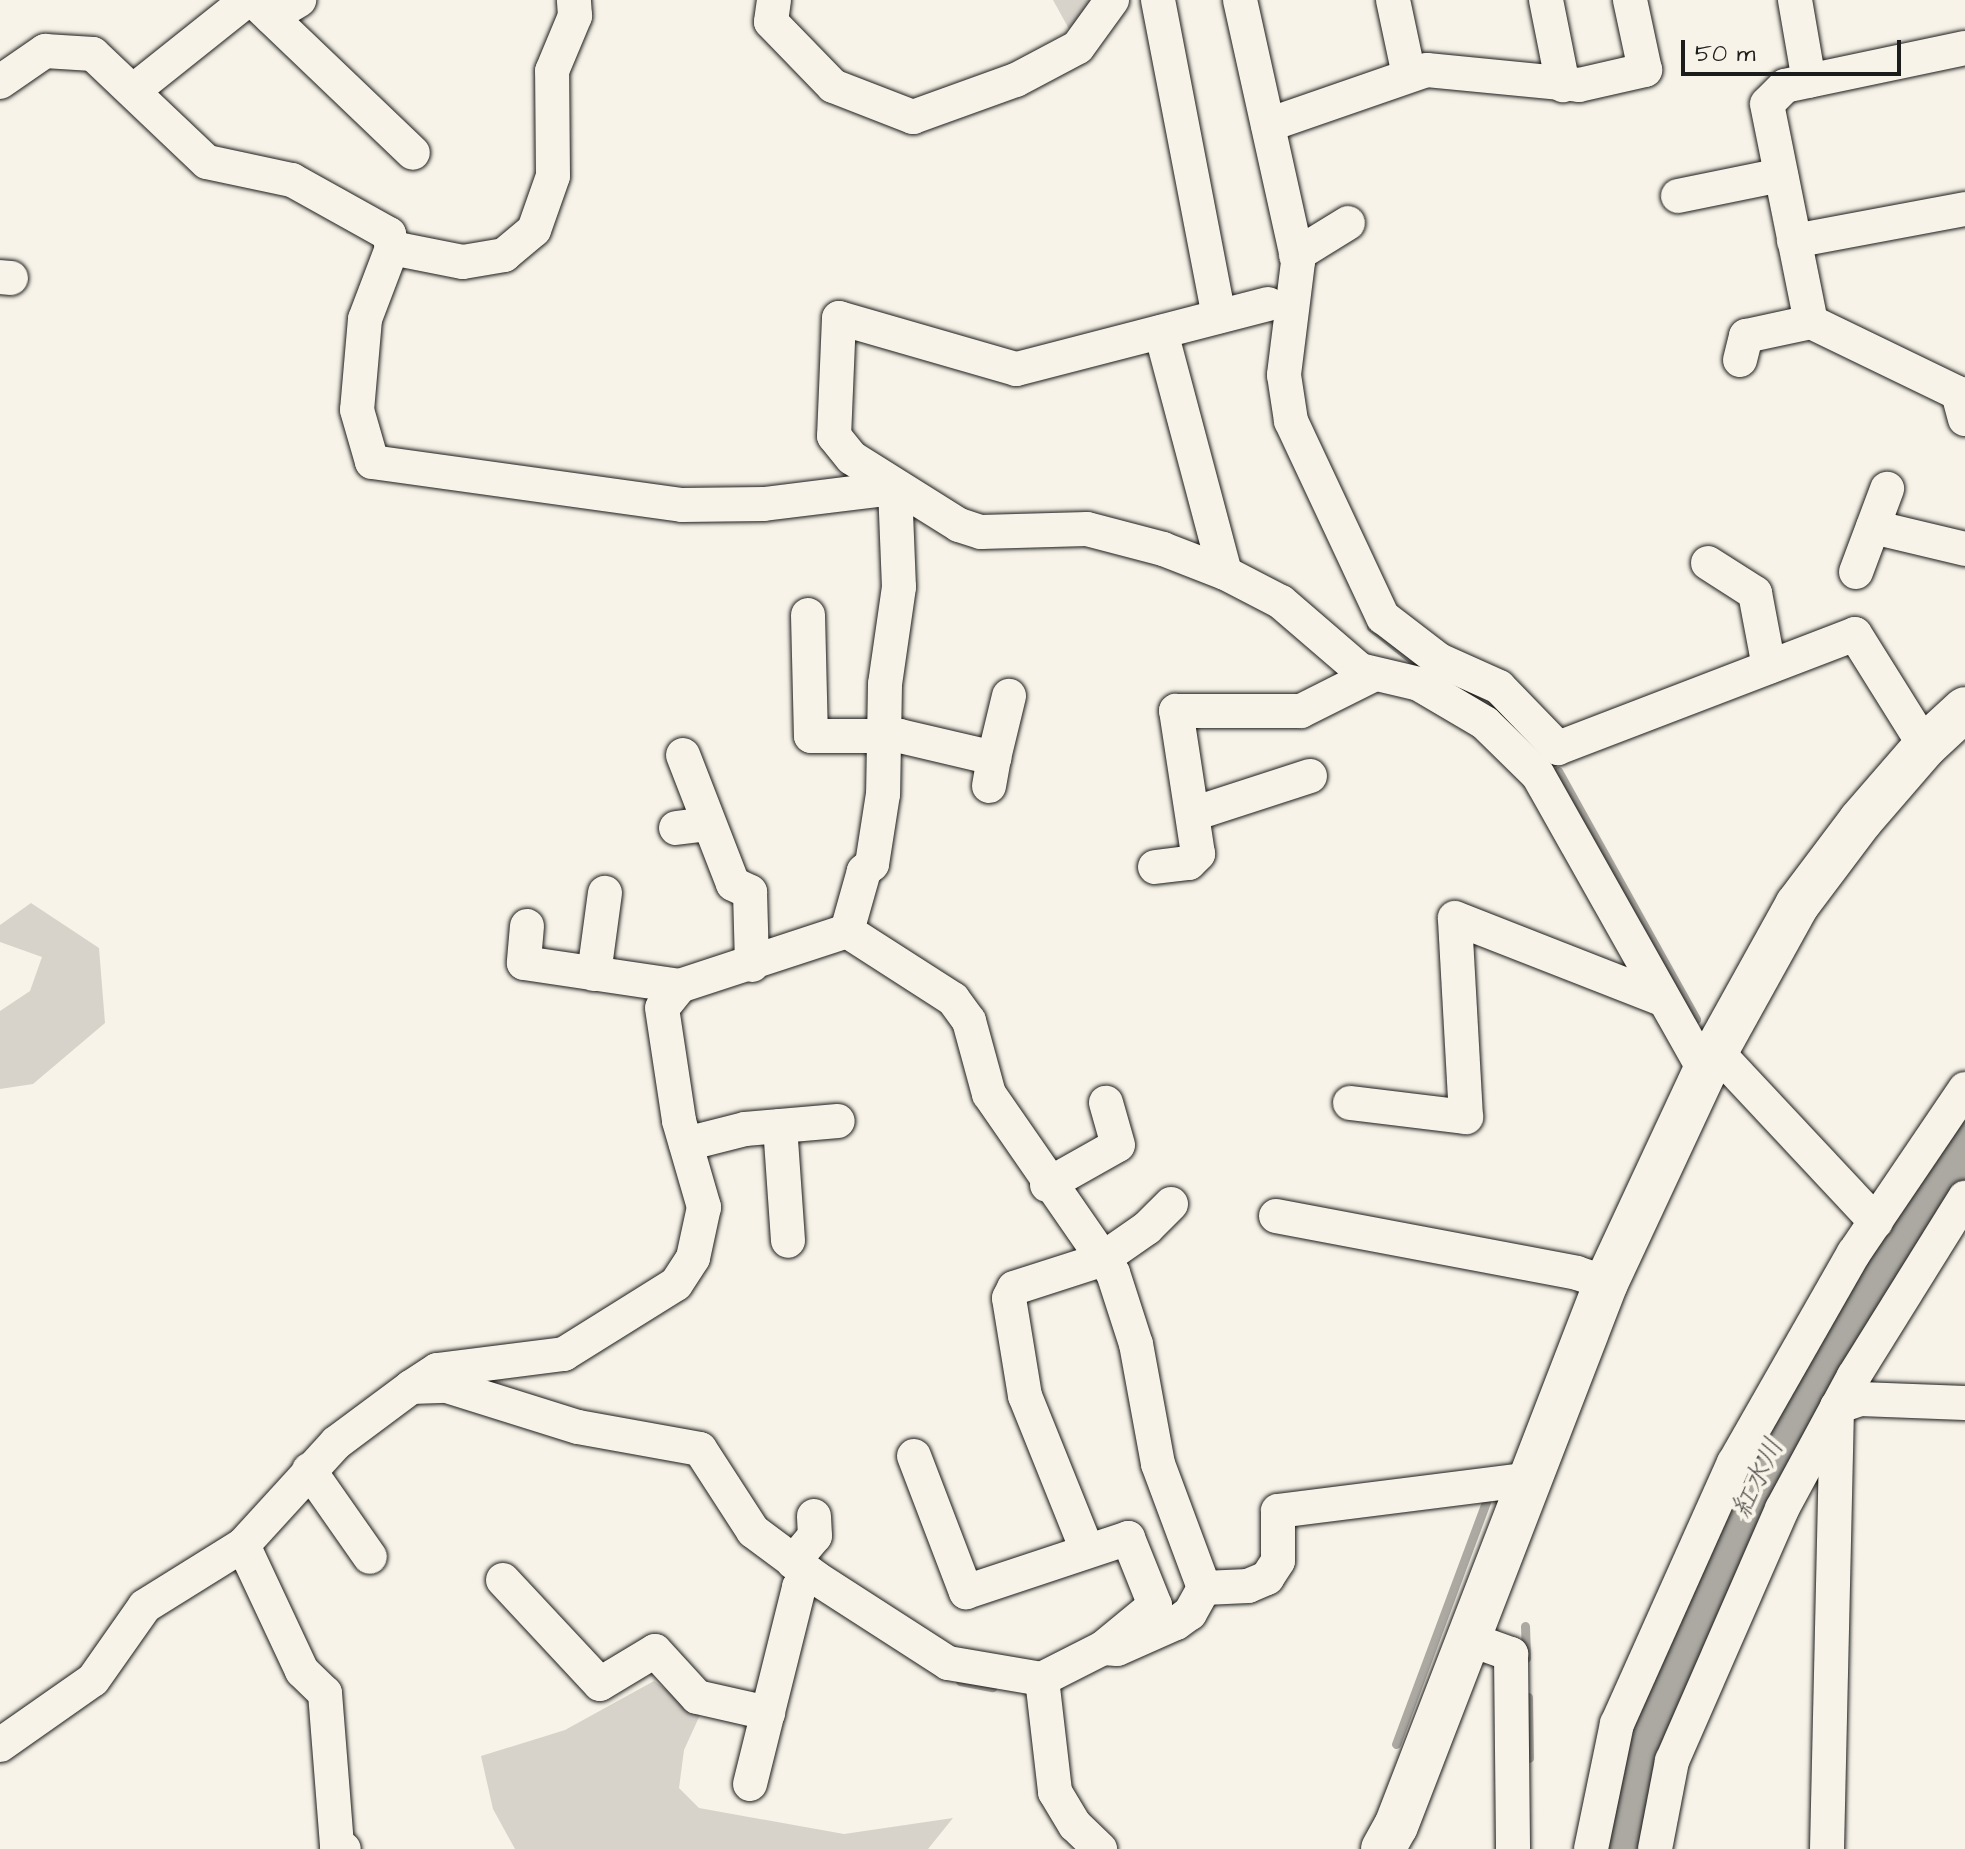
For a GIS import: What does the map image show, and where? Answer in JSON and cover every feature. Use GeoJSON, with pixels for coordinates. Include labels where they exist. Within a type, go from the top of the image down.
{"type":"FeatureCollection","features":[{"type":"Feature","properties":{"kind":"street"},"geometry":{"type":"LineString","coordinates":[[392,248],[463,262],[504,255],[534,230],[553,176],[552,71],[575,16],[574,0]]}},
{"type":"Feature","properties":{"kind":"street"},"geometry":{"type":"LineString","coordinates":[[774,0],[771,22],[833,86],[913,117],[1016,80],[1078,47],[1112,0]]}},
{"type":"Feature","properties":{"kind":"street"},"geometry":{"type":"LineString","coordinates":[[1158,0],[1219,316]]}},
{"type":"Feature","properties":{"kind":"street"},"geometry":{"type":"LineString","coordinates":[[1240,0],[1296,255],[1298,290],[1284,375],[1291,421],[1383,617],[1404,638],[1499,687],[1558,748],[1855,634],[1925,746]]}},
{"type":"Feature","properties":{"kind":"street"},"geometry":{"type":"LineString","coordinates":[[1393,0],[1409,75]]}},
{"type":"Feature","properties":{"kind":"street"},"geometry":{"type":"LineString","coordinates":[[1546,0],[1563,85]]}},
{"type":"Feature","properties":{"kind":"street"},"geometry":{"type":"LineString","coordinates":[[1268,125],[1427,70],[1563,85],[1645,70],[1630,0]]}},
{"type":"Feature","properties":{"kind":"street"},"geometry":{"type":"LineString","coordinates":[[1795,0],[1809,81]]}},
{"type":"Feature","properties":{"kind":"street"},"geometry":{"type":"LineString","coordinates":[[133,91],[268,4],[413,153]]}},
{"type":"Feature","properties":{"kind":"street"},"geometry":{"type":"LineString","coordinates":[[1811,322],[1767,104],[1785,86],[1965,48]]}},
{"type":"Feature","properties":{"kind":"street"},"geometry":{"type":"LineString","coordinates":[[0,82],[45,51],[93,54],[207,162],[292,180],[380,226],[392,248],[365,319],[357,410],[372,462],[682,505],[764,504],[895,488]]}},
{"type":"Feature","properties":{"kind":"street"},"geometry":{"type":"LineString","coordinates":[[1678,196],[1781,175]]}},
{"type":"Feature","properties":{"kind":"street"},"geometry":{"type":"LineString","coordinates":[[1794,241],[1965,209]]}},
{"type":"Feature","properties":{"kind":"street"},"geometry":{"type":"LineString","coordinates":[[1296,255],[1348,223]]}},
{"type":"Feature","properties":{"kind":"street"},"geometry":{"type":"LineString","coordinates":[[1268,304],[1016,369],[839,318],[834,436],[852,458],[895,488],[981,532],[1087,529],[1163,549],[1225,573],[1281,602],[1360,670],[1419,684],[1485,723],[1538,775],[1662,999],[1711,1061],[1876,1222]]}},
{"type":"Feature","properties":{"kind":"street"},"geometry":{"type":"LineString","coordinates":[[1740,360],[1746,336],[1811,322],[1958,393],[1964,406]]}},
{"type":"Feature","properties":{"kind":"street"},"geometry":{"type":"LineString","coordinates":[[1161,332],[1225,573]]}},
{"type":"Feature","properties":{"kind":"street"},"geometry":{"type":"LineString","coordinates":[[847,931],[877,842],[883,735],[899,587],[895,488]]}},
{"type":"Feature","properties":{"kind":"street"},"geometry":{"type":"LineString","coordinates":[[1856,572],[1887,489]]}},
{"type":"Feature","properties":{"kind":"street"},"geometry":{"type":"LineString","coordinates":[[1873,527],[1965,549]]}},
{"type":"Feature","properties":{"kind":"street"},"geometry":{"type":"LineString","coordinates":[[1708,563],[1755,593],[1769,667]]}},
{"type":"Feature","properties":{"kind":"street"},"geometry":{"type":"LineString","coordinates":[[808,615],[811,736],[883,735],[992,772],[1009,696]]}},
{"type":"Feature","properties":{"kind":"street"},"geometry":{"type":"LineString","coordinates":[[1155,867],[1189,863],[1198,854],[1176,711],[1301,711],[1373,675]]}},
{"type":"Feature","properties":{"kind":"street"},"geometry":{"type":"LineString","coordinates":[[1383,1849],[1469,1639],[1606,1283],[1711,1061],[1797,905],[1925,746],[1965,709]]}},
{"type":"Feature","properties":{"kind":"street"},"geometry":{"type":"LineString","coordinates":[[683,755],[693,826],[733,884],[750,892],[752,965]]}},
{"type":"Feature","properties":{"kind":"street"},"geometry":{"type":"LineString","coordinates":[[1193,814],[1310,776]]}},
{"type":"Feature","properties":{"kind":"street"},"geometry":{"type":"LineString","coordinates":[[594,974],[605,893]]}},
{"type":"Feature","properties":{"kind":"street"},"geometry":{"type":"LineString","coordinates":[[1350,1103],[1466,1117],[1455,918],[1662,999]]}},
{"type":"Feature","properties":{"kind":"street"},"geometry":{"type":"LineString","coordinates":[[527,926],[524,963],[680,986],[752,965],[847,931]]}},
{"type":"Feature","properties":{"kind":"street"},"geometry":{"type":"LineString","coordinates":[[847,931],[953,999],[969,1021],[989,1094],[1047,1185],[1113,1273],[1136,1344],[1158,1464],[1204,1588],[1190,1613],[1176,1623],[1117,1649],[1103,1648]]}},
{"type":"Feature","properties":{"kind":"street"},"geometry":{"type":"LineString","coordinates":[[0,1745],[93,1680],[145,1606],[243,1545],[336,1443],[411,1387],[437,1370],[564,1354],[676,1284],[693,1258],[703,1226],[704,1207],[686,1144],[660,1021],[662,1008],[680,986]]}},
{"type":"Feature","properties":{"kind":"street"},"geometry":{"type":"LineString","coordinates":[[1591,1849],[1617,1724],[1666,1607],[1786,1366],[1876,1222],[1965,1089]]}},
{"type":"Feature","properties":{"kind":"street"},"geometry":{"type":"LineString","coordinates":[[1047,1185],[1118,1145],[1106,1103]]}},
{"type":"Feature","properties":{"kind":"street"},"geometry":{"type":"LineString","coordinates":[[686,1144],[780,1126],[838,1121]]}},
{"type":"Feature","properties":{"kind":"street"},"geometry":{"type":"LineString","coordinates":[[780,1126],[788,1241]]}},
{"type":"Feature","properties":{"kind":"street"},"geometry":{"type":"LineString","coordinates":[[1655,1849],[1672,1761],[1782,1509],[1837,1407],[1965,1198]]}},
{"type":"Feature","properties":{"kind":"street"},"geometry":{"type":"LineString","coordinates":[[1087,1550],[1025,1396],[1009,1298],[1014,1288],[1101,1260],[1147,1228],[1171,1204]]}},
{"type":"Feature","properties":{"kind":"street"},"geometry":{"type":"LineString","coordinates":[[1276,1216],[1577,1273],[1606,1283]]}},
{"type":"Feature","properties":{"kind":"street"},"geometry":{"type":"LineString","coordinates":[[411,1387],[447,1386],[563,1423],[700,1449],[753,1531],[802,1568],[948,1663],[1042,1679],[1103,1648],[1155,1605],[1128,1538],[966,1592],[914,1456]]}},
{"type":"Feature","properties":{"kind":"street"},"geometry":{"type":"LineString","coordinates":[[1837,1407],[1860,1399],[1965,1403]]}},
{"type":"Feature","properties":{"kind":"street"},"geometry":{"type":"LineString","coordinates":[[1827,1849],[1837,1407]]}},
{"type":"Feature","properties":{"kind":"street"},"geometry":{"type":"LineString","coordinates":[[309,1470],[370,1557]]}},
{"type":"Feature","properties":{"kind":"street"},"geometry":{"type":"LineString","coordinates":[[1204,1588],[1248,1586],[1267,1578],[1278,1561],[1278,1511],[1530,1479]]}},
{"type":"Feature","properties":{"kind":"street"},"geometry":{"type":"LineString","coordinates":[[750,1784],[802,1568],[815,1536],[814,1516]]}},
{"type":"Feature","properties":{"kind":"street"},"geometry":{"type":"LineString","coordinates":[[243,1545],[302,1671],[325,1693],[337,1847],[344,1849]]}},
{"type":"Feature","properties":{"kind":"street"},"geometry":{"type":"LineString","coordinates":[[503,1580],[600,1684],[655,1651],[697,1697],[768,1713]]}},
{"type":"Feature","properties":{"kind":"street"},"geometry":{"type":"LineString","coordinates":[[1469,1639],[1511,1654],[1513,1849]]}},
{"type":"Feature","properties":{"kind":"street"},"geometry":{"type":"LineString","coordinates":[[1042,1679],[1048,1761],[1070,1837],[1100,1849]]}},
{"type":"Feature","properties":{"kind":"shaded area"},"geometry":{"type":"Polygon","coordinates":[[[1053,0],[1099,0],[1069,29],[1053,0]]]}},
{"type":"Feature","properties":{"kind":"shaded area"},"geometry":{"type":"Polygon","coordinates":[[[31,903],[99,948],[105,1023],[33,1084],[0,1089],[0,1011],[30,991],[42,957],[0,942],[0,925],[31,903]]]}},
{"type":"Feature","properties":{"kind":"shaded area"},"geometry":{"type":"Polygon","coordinates":[[[654,1681],[700,1715],[684,1750],[679,1788],[699,1808],[844,1834],[953,1818],[928,1849],[515,1849],[493,1809],[481,1756],[565,1730],[654,1681]]]}},
{"type":"Feature","properties":{"kind":"waterway"},"geometry":{"type":"LineString","coordinates":[[1371,627],[1419,665]]}},
{"type":"Feature","properties":{"kind":"waterway"},"geometry":{"type":"LineString","coordinates":[[1558,771],[1696,1019]]}},
{"type":"Feature","properties":{"kind":"waterway","name":"紅水川"},"geometry":{"type":"LineString","coordinates":[[1617,1849],[1619,1812],[1647,1727],[1756,1477],[1829,1342],[1965,1137]]}},
{"type":"Feature","properties":{"kind":"waterway"},"geometry":{"type":"LineString","coordinates":[[1396,1744],[1488,1497]]}},
{"type":"Feature","properties":{"kind":"waterway"},"geometry":{"type":"LineString","coordinates":[[1525,1626],[1526,1658]]}},
{"type":"Feature","properties":{"kind":"waterway"},"geometry":{"type":"LineString","coordinates":[[960,1681],[992,1687]]}},
{"type":"Feature","properties":{"kind":"waterway"},"geometry":{"type":"LineString","coordinates":[[1528,1697],[1529,1758]]}}]}
